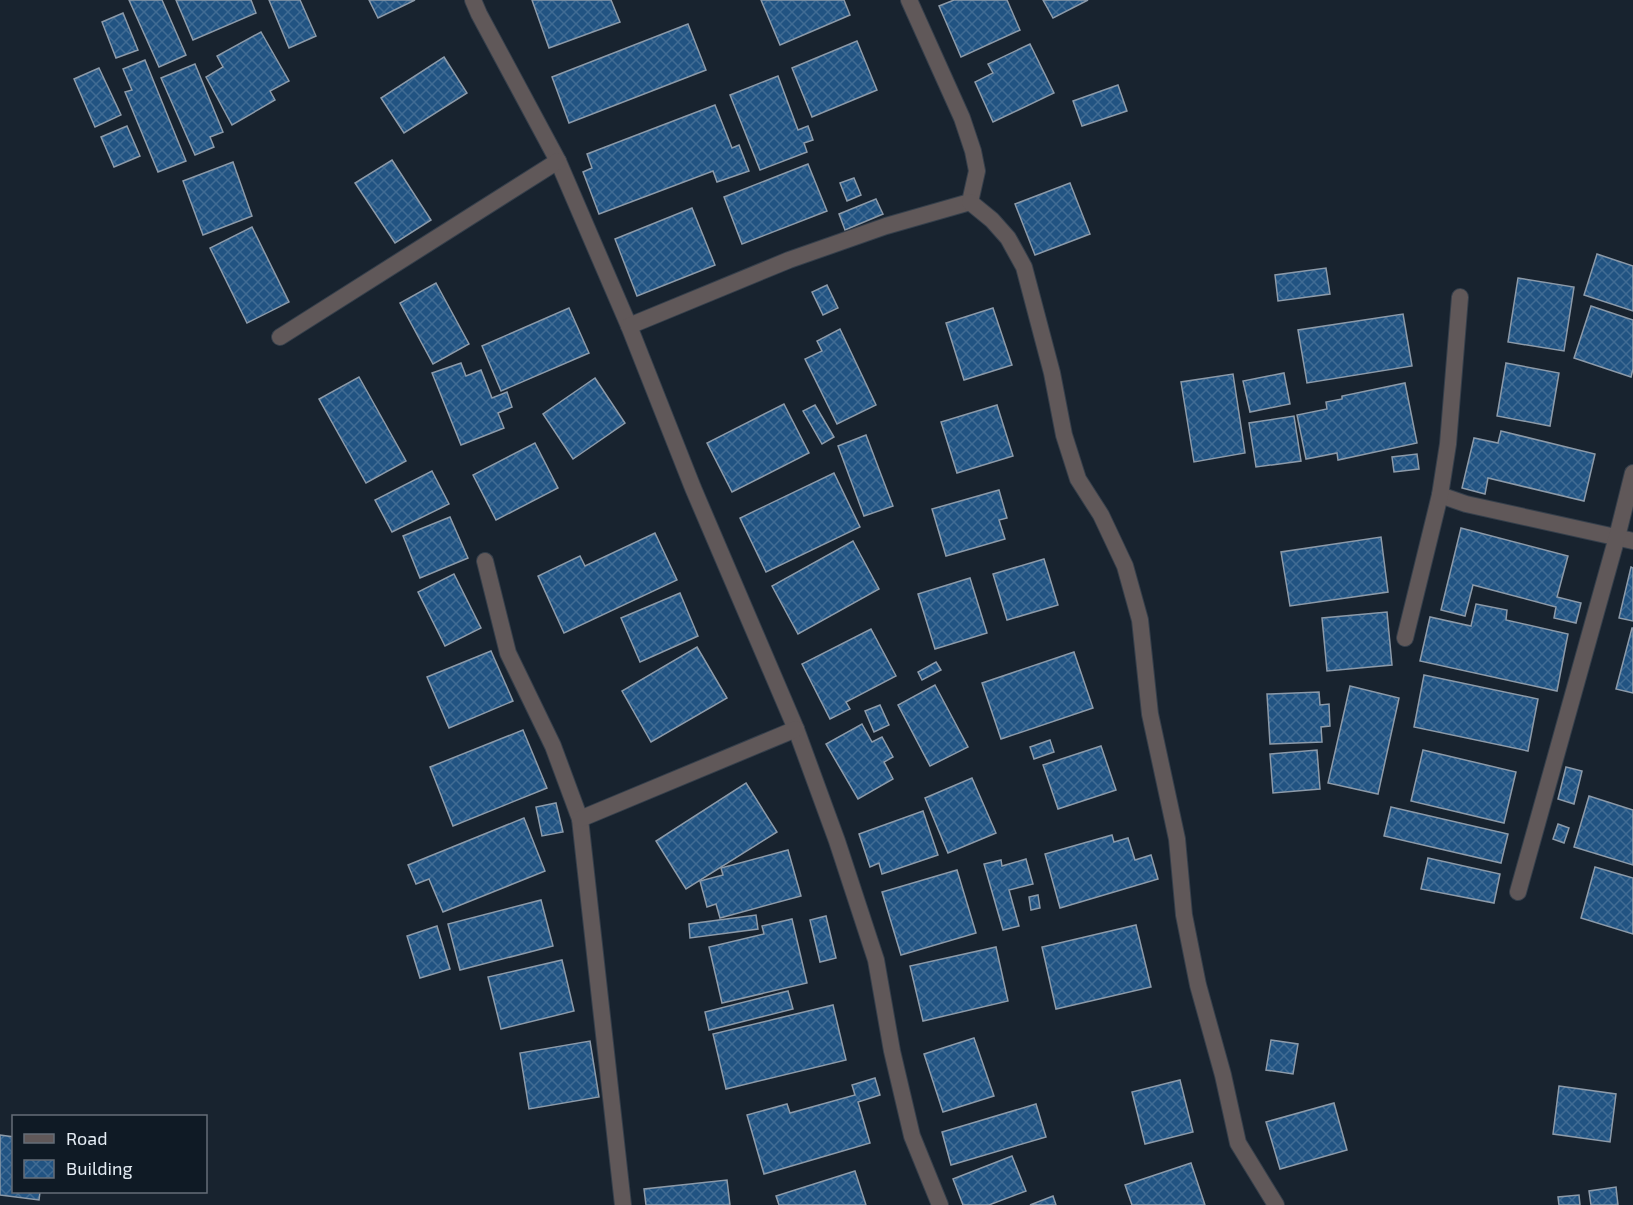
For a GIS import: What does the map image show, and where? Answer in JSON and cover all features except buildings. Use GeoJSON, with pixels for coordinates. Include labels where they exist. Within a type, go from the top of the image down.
{"type":"FeatureCollection","features":[{"type":"Feature","properties":{"kind":"street"},"geometry":{"type":"LineString","coordinates":[[473,0],[558,161],[629,326],[693,488],[796,729],[837,841],[876,960],[892,1051],[912,1136],[940,1205]]}},
{"type":"Feature","properties":{"kind":"street"},"geometry":{"type":"LineString","coordinates":[[909,0],[962,118],[973,151],[977,171],[970,202]]}},
{"type":"Feature","properties":{"kind":"street"},"geometry":{"type":"LineString","coordinates":[[280,337],[558,161]]}},
{"type":"Feature","properties":{"kind":"street"},"geometry":{"type":"LineString","coordinates":[[629,326],[789,260],[886,226],[970,202]]}},
{"type":"Feature","properties":{"kind":"street"},"geometry":{"type":"LineString","coordinates":[[970,202],[992,220],[1008,238],[1024,267],[1052,373],[1064,435],[1078,479],[1101,515],[1125,566],[1140,620],[1150,714],[1177,839],[1184,915],[1197,985],[1223,1075],[1238,1143],[1275,1205]]}},
{"type":"Feature","properties":{"kind":"street"},"geometry":{"type":"LineString","coordinates":[[1405,638],[1440,495],[1448,444],[1460,297]]}},
{"type":"Feature","properties":{"kind":"street"},"geometry":{"type":"LineString","coordinates":[[1518,892],[1625,539],[1633,473]]}},
{"type":"Feature","properties":{"kind":"street"},"geometry":{"type":"LineString","coordinates":[[1440,495],[1466,504],[1625,539]]}},
{"type":"Feature","properties":{"kind":"street"},"geometry":{"type":"LineString","coordinates":[[485,561],[508,653],[553,746],[580,819],[623,1205]]}},
{"type":"Feature","properties":{"kind":"street"},"geometry":{"type":"LineString","coordinates":[[580,819],[796,729]]}}]}
